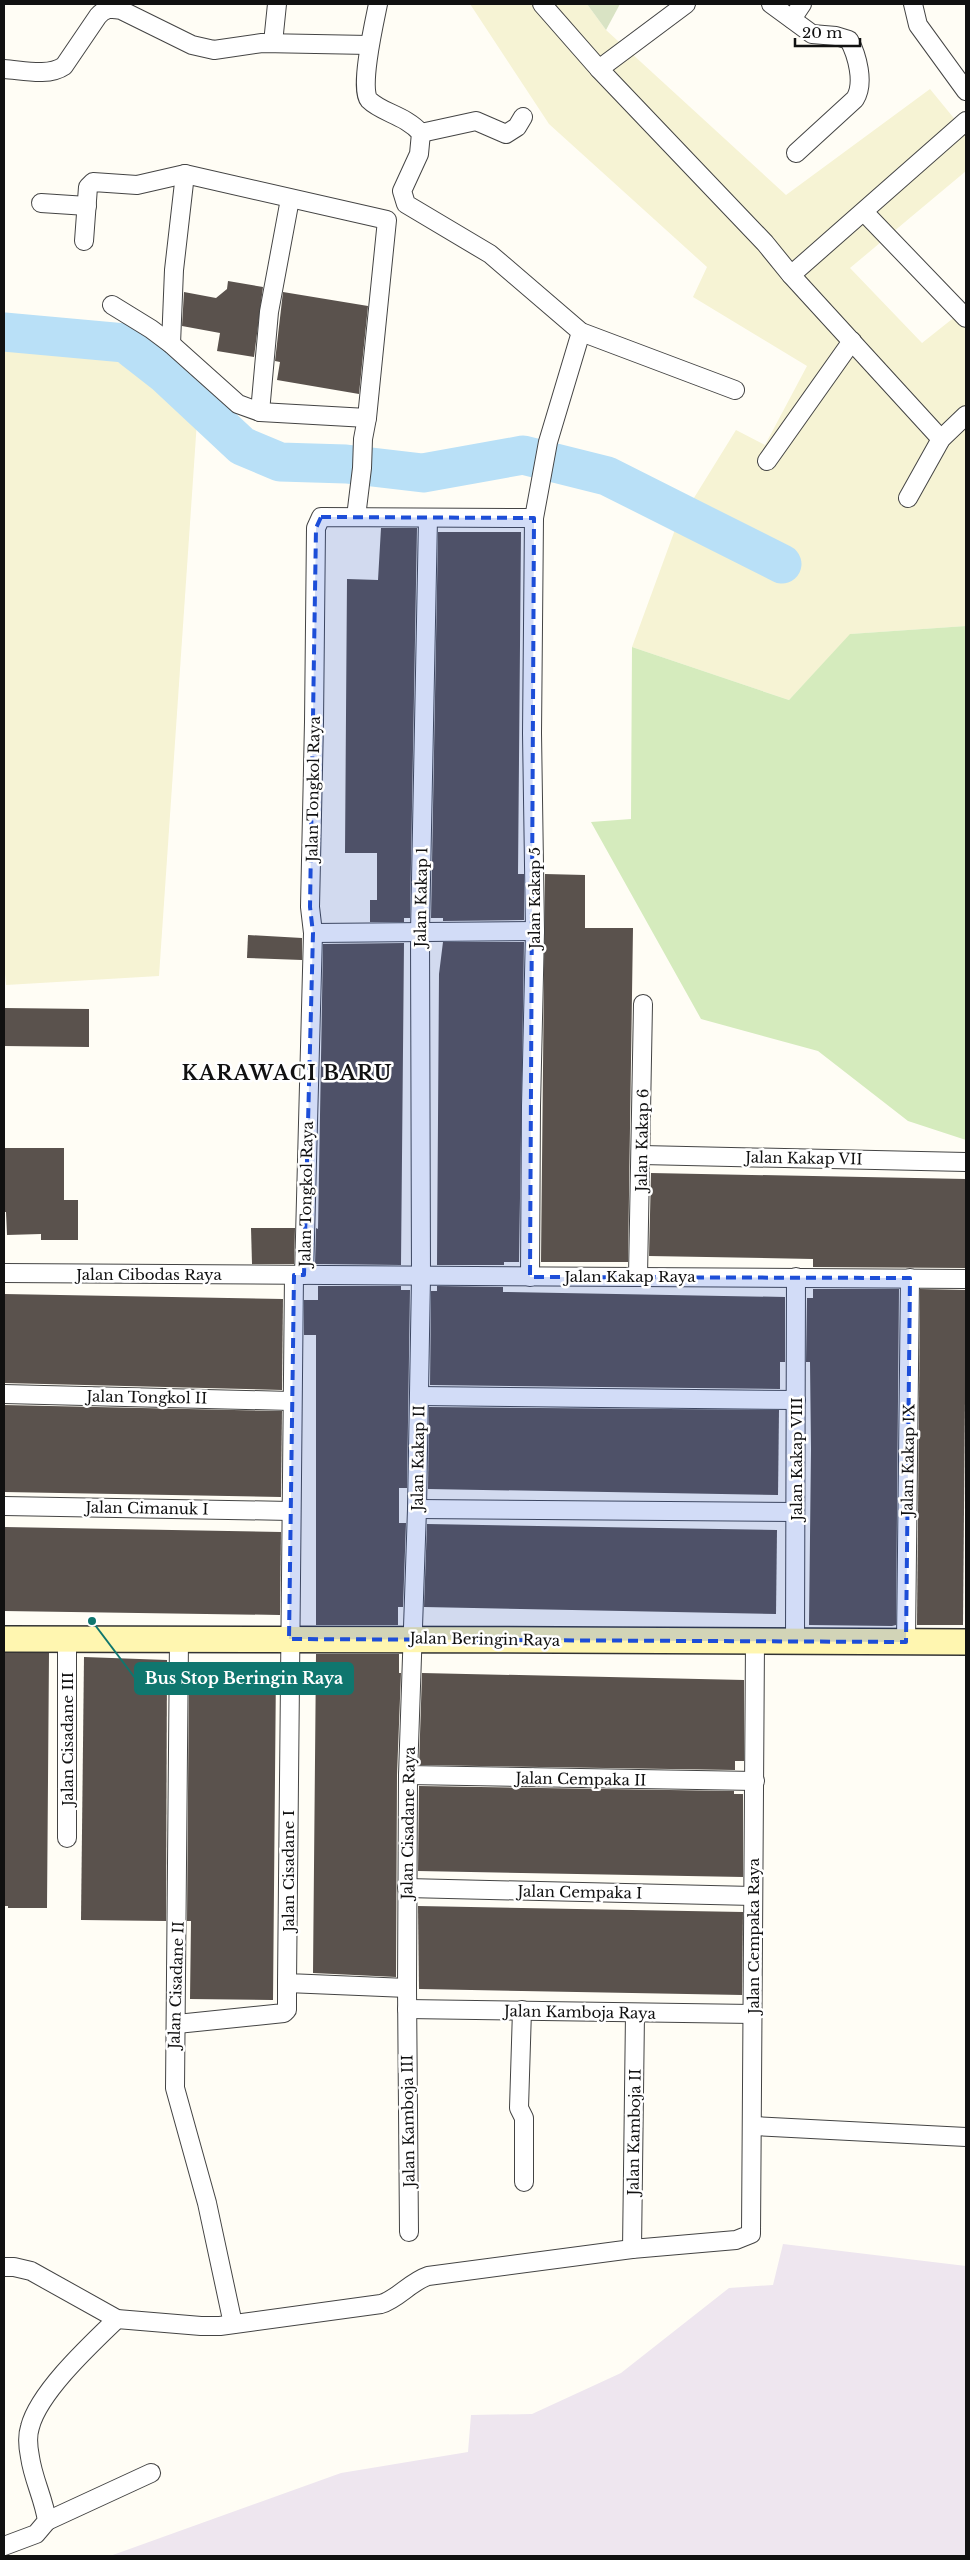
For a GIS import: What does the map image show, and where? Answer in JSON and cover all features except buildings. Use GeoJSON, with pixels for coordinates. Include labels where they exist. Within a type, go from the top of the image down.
{"type":"FeatureCollection","features":[{"type":"Feature","properties":{"kind":"street"},"geometry":{"type":"LineString","coordinates":[[273,43],[277,4]]}},
{"type":"Feature","properties":{"kind":"street"},"geometry":{"type":"LineString","coordinates":[[378,4],[369,45],[365,92],[368,99],[411,122],[421,133],[419,154],[402,191],[406,204],[490,254],[580,332],[735,390]]}},
{"type":"Feature","properties":{"kind":"street"},"geometry":{"type":"LineString","coordinates":[[542,4],[599,69],[765,243],[941,439]]}},
{"type":"Feature","properties":{"kind":"street"},"geometry":{"type":"LineString","coordinates":[[599,69],[686,4]]}},
{"type":"Feature","properties":{"kind":"street"},"geometry":{"type":"LineString","coordinates":[[771,4],[813,35],[836,36],[849,40],[857,62],[859,76],[858,94],[855,99],[796,153]]}},
{"type":"Feature","properties":{"kind":"street"},"geometry":{"type":"LineString","coordinates":[[792,19],[802,4]]}},
{"type":"Feature","properties":{"kind":"street"},"geometry":{"type":"LineString","coordinates":[[913,4],[918,25],[966,91]]}},
{"type":"Feature","properties":{"kind":"street"},"geometry":{"type":"LineString","coordinates":[[4,69],[46,72],[58,70],[64,66],[98,16],[104,10],[112,8],[121,10],[192,45],[214,50],[273,43],[369,45]]}},
{"type":"Feature","properties":{"kind":"street"},"geometry":{"type":"LineString","coordinates":[[421,133],[476,122],[506,134],[517,127],[523,117]]}},
{"type":"Feature","properties":{"kind":"street"},"geometry":{"type":"LineString","coordinates":[[792,275],[966,121]]}},
{"type":"Feature","properties":{"kind":"street"},"geometry":{"type":"LineString","coordinates":[[171,344],[174,270],[185,174]]}},
{"type":"Feature","properties":{"kind":"street"},"geometry":{"type":"LineString","coordinates":[[84,241],[88,187],[93,182],[137,185],[185,174],[387,220],[356,517]]}},
{"type":"Feature","properties":{"kind":"street"},"geometry":{"type":"LineString","coordinates":[[260,412],[269,312],[290,199]]}},
{"type":"Feature","properties":{"kind":"street"},"geometry":{"type":"LineString","coordinates":[[41,203],[87,206]]}},
{"type":"Feature","properties":{"kind":"street"},"geometry":{"type":"LineString","coordinates":[[864,212],[966,318]]}},
{"type":"Feature","properties":{"kind":"street"},"geometry":{"type":"LineString","coordinates":[[112,305],[171,344],[238,404],[260,412],[367,418]]}},
{"type":"Feature","properties":{"kind":"street","name":"Jalan Kakap 5"},"geometry":{"type":"LineString","coordinates":[[530,1277],[535,931],[532,733],[534,518],[544,474],[548,442],[580,332]]}},
{"type":"Feature","properties":{"kind":"street"},"geometry":{"type":"LineString","coordinates":[[767,461],[852,341]]}},
{"type":"Feature","properties":{"kind":"street"},"geometry":{"type":"LineString","coordinates":[[908,498],[941,439],[966,415]]}},
{"type":"Feature","properties":{"kind":"street","name":"Jalan Tongkol Raya"},"geometry":{"type":"LineString","coordinates":[[289,1639],[291,1401],[299,1275],[313,933],[310,907],[316,528],[321,517],[534,518]]}},
{"type":"Feature","properties":{"kind":"street","name":"Jalan Kakap 1"},"geometry":{"type":"LineString","coordinates":[[421,1277],[420,932],[428,518]]}},
{"type":"Feature","properties":{"kind":"street"},"geometry":{"type":"LineString","coordinates":[[313,933],[535,931]]}},
{"type":"Feature","properties":{"kind":"street","name":"Jalan Kakap 6"},"geometry":{"type":"LineString","coordinates":[[638,1276],[642,1155],[643,1004]]}},
{"type":"Feature","properties":{"kind":"street","name":"Jalan Kakap VII"},"geometry":{"type":"LineString","coordinates":[[642,1155],[966,1162]]}},
{"type":"Feature","properties":{"kind":"street","name":"Jalan Cibodas Raya"},"geometry":{"type":"LineString","coordinates":[[4,1273],[299,1275]]}},
{"type":"Feature","properties":{"kind":"street","name":"Jalan Kakap Raya"},"geometry":{"type":"LineString","coordinates":[[299,1275],[966,1279]]}},
{"type":"Feature","properties":{"kind":"street","name":"Jalan Kakap II"},"geometry":{"type":"LineString","coordinates":[[413,1638],[421,1277]]}},
{"type":"Feature","properties":{"kind":"street","name":"Jalan Kakap VIII"},"geometry":{"type":"LineString","coordinates":[[795,1642],[796,1277]]}},
{"type":"Feature","properties":{"kind":"street","name":"Jalan Kakap IX"},"geometry":{"type":"LineString","coordinates":[[906,1642],[910,1278]]}},
{"type":"Feature","properties":{"kind":"street","name":"Jalan Tongkol II"},"geometry":{"type":"LineString","coordinates":[[4,1394],[291,1401]]}},
{"type":"Feature","properties":{"kind":"street"},"geometry":{"type":"LineString","coordinates":[[419,1396],[796,1400]]}},
{"type":"Feature","properties":{"kind":"street","name":"Jalan Cimanuk I"},"geometry":{"type":"LineString","coordinates":[[4,1506],[290,1511]]}},
{"type":"Feature","properties":{"kind":"street"},"geometry":{"type":"LineString","coordinates":[[417,1509],[796,1512]]}},
{"type":"Feature","properties":{"kind":"street","name":"Jalan Beringin Raya"},"geometry":{"type":"LineString","coordinates":[[4,1639],[413,1638],[755,1642],[966,1642]]}},
{"type":"Feature","properties":{"kind":"street","name":"Jalan Cisadane Raya"},"geometry":{"type":"LineString","coordinates":[[407,2009],[408,1775],[413,1638]]}},
{"type":"Feature","properties":{"kind":"street","name":"Jalan Cisadane III"},"geometry":{"type":"LineString","coordinates":[[67,1639],[67,1838]]}},
{"type":"Feature","properties":{"kind":"street","name":"Jalan Cisadane II"},"geometry":{"type":"LineString","coordinates":[[179,1639],[177,2024],[174,2054],[177,2097],[207,2203],[233,2324]]}},
{"type":"Feature","properties":{"kind":"street","name":"Jalan Cisadane I"},"geometry":{"type":"LineString","coordinates":[[177,2024],[284,2013],[287,2010],[289,1639]]}},
{"type":"Feature","properties":{"kind":"street","name":"Jalan Cempaka Raya"},"geometry":{"type":"LineString","coordinates":[[632,2249],[736,2240],[751,2234],[752,2230],[755,1642]]}},
{"type":"Feature","properties":{"kind":"street","name":"Jalan Cempaka II"},"geometry":{"type":"LineString","coordinates":[[408,1775],[755,1782]]}},
{"type":"Feature","properties":{"kind":"street","name":"Jalan Cempaka I"},"geometry":{"type":"LineString","coordinates":[[407,1888],[753,1896]]}},
{"type":"Feature","properties":{"kind":"street"},"geometry":{"type":"LineString","coordinates":[[287,1983],[407,1988]]}},
{"type":"Feature","properties":{"kind":"street","name":"Jalan Kamboja Raya"},"geometry":{"type":"LineString","coordinates":[[407,2009],[522,2010],[635,2014],[753,2014]]}},
{"type":"Feature","properties":{"kind":"street","name":"Jalan Kamboja III"},"geometry":{"type":"LineString","coordinates":[[407,2009],[409,2232]]}},
{"type":"Feature","properties":{"kind":"street"},"geometry":{"type":"LineString","coordinates":[[522,2010],[519,2108],[524,2118],[524,2182]]}},
{"type":"Feature","properties":{"kind":"street","name":"Jalan Kamboja II"},"geometry":{"type":"LineString","coordinates":[[632,2249],[635,2014]]}},
{"type":"Feature","properties":{"kind":"street"},"geometry":{"type":"LineString","coordinates":[[753,2126],[966,2137]]}},
{"type":"Feature","properties":{"kind":"street"},"geometry":{"type":"LineString","coordinates":[[4,2267],[31,2271],[117,2319],[201,2326],[233,2324],[380,2304],[388,2302],[414,2282],[428,2276],[632,2249]]}},
{"type":"Feature","properties":{"kind":"street"},"geometry":{"type":"LineString","coordinates":[[47,2521],[30,2459],[28,2440],[30,2427],[44,2399],[77,2358],[117,2319]]}},
{"type":"Feature","properties":{"kind":"street"},"geometry":{"type":"LineString","coordinates":[[4,2546],[36,2534],[47,2521],[151,2473]]}},
{"type":"Feature","properties":{"kind":"highlighted area"},"geometry":{"type":"Polygon","coordinates":[[[321,517],[534,518],[530,1277],[910,1278],[906,1642],[289,1639],[294,1275],[304,1275],[313,933],[310,907],[316,528],[321,517]]]}},
{"type":"Feature","properties":{"kind":"shaded area"},"geometry":{"type":"Polygon","coordinates":[[[470,4],[587,4],[606,30],[786,195],[930,89],[966,133],[966,171],[850,268],[922,343],[966,308],[966,626],[851,634],[789,700],[632,647],[676,527],[736,430],[765,445],[807,366],[693,297],[707,267],[549,124],[470,4]]]}},
{"type":"Feature","properties":{"kind":"shaded area"},"geometry":{"type":"Polygon","coordinates":[[[4,328],[92,339],[197,421],[159,976],[6,985],[4,962],[4,328]]]}},
{"type":"Feature","properties":{"kind":"shaded area"},"geometry":{"type":"Polygon","coordinates":[[[783,2244],[966,2266],[966,2556],[110,2556],[341,2473],[468,2452],[471,2415],[532,2414],[621,2373],[729,2288],[773,2285],[783,2244]]]}},
{"type":"Feature","properties":{"kind":"green space"},"geometry":{"type":"Polygon","coordinates":[[[587,4],[620,4],[606,30],[587,4]]]}},
{"type":"Feature","properties":{"kind":"green space"},"geometry":{"type":"Polygon","coordinates":[[[966,626],[966,1140],[908,1121],[818,1051],[701,1019],[591,822],[631,819],[632,647],[789,700],[850,634],[966,626]]]}},
{"type":"Feature","properties":{"kind":"waterway"},"geometry":{"type":"LineString","coordinates":[[4,332],[125,343],[166,375],[242,446],[280,462],[346,464],[423,473],[523,455],[607,476],[782,564]]}},
{"type":"Feature","properties":{"kind":"place","name":"Bus Stop Beringin Raya"},"geometry":{"type":"Point","coordinates":[92,1621]}},
{"type":"Feature","properties":{"kind":"district","name":"KARAWACI BARU"},"geometry":{"type":"Point","coordinates":[287,1073]}}]}
